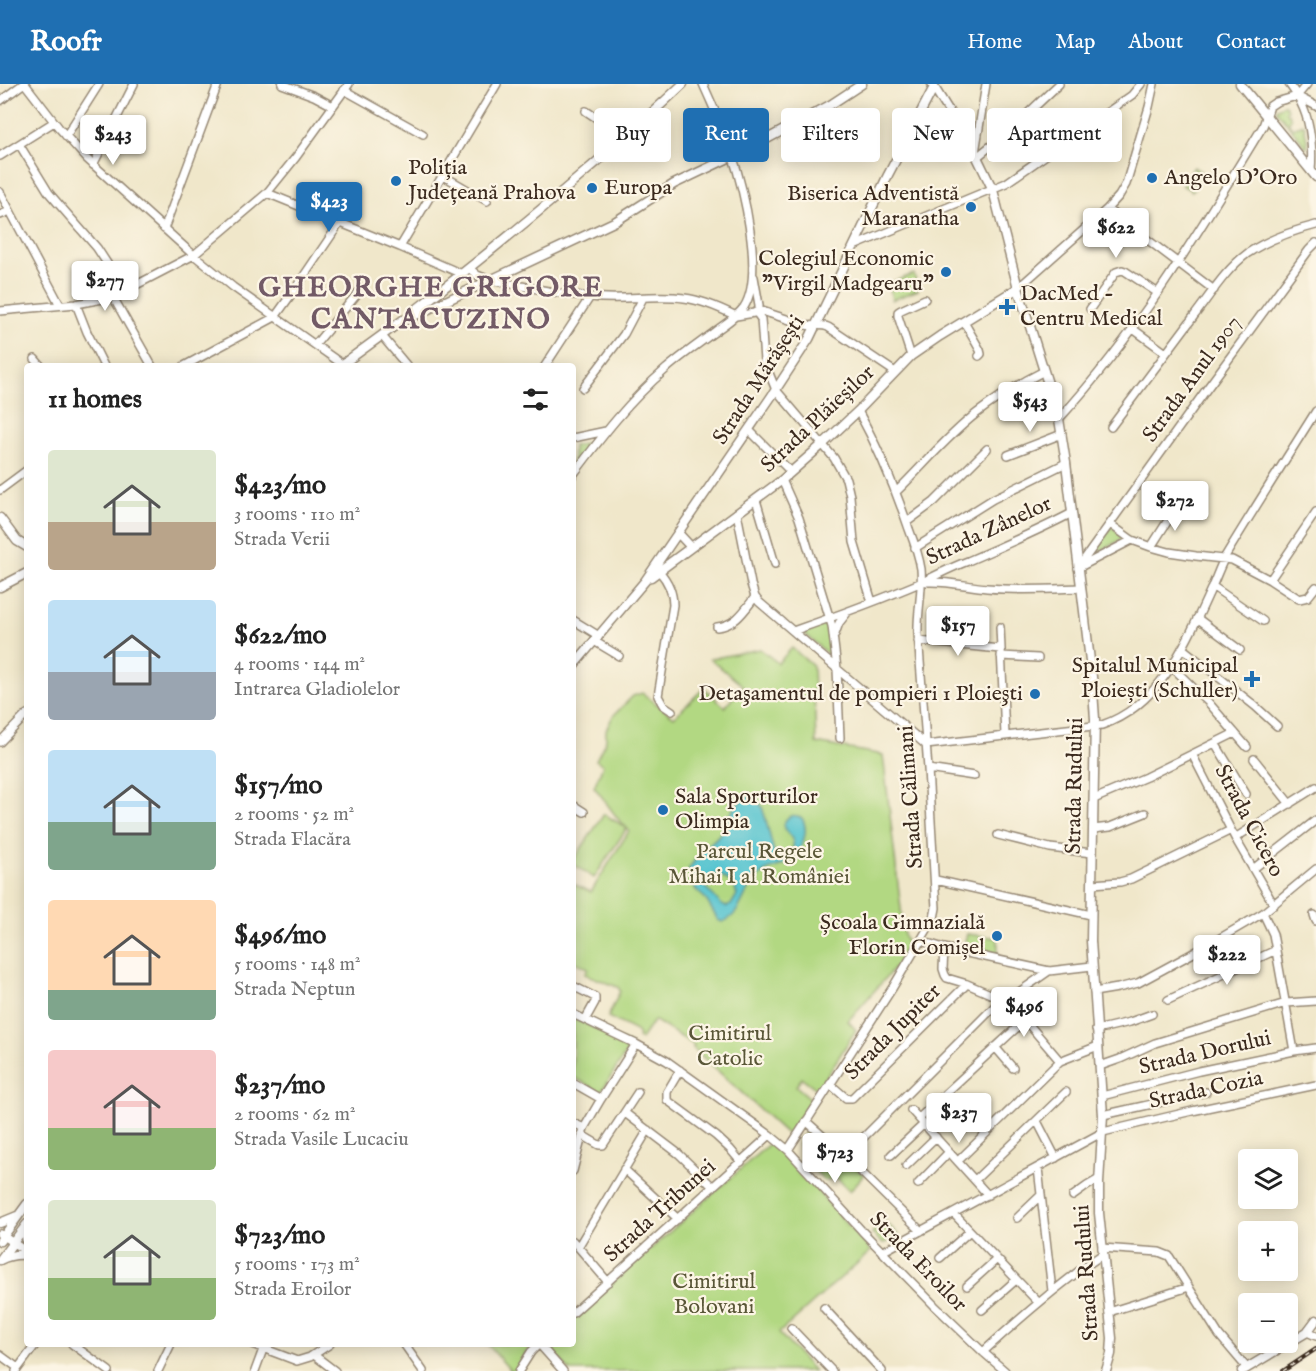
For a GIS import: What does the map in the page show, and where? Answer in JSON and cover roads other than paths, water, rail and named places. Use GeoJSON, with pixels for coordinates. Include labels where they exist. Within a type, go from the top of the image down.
{"type":"FeatureCollection","features":[{"type":"Feature","properties":{"kind":"main road"},"geometry":{"type":"LineString","coordinates":[[656,108],[682,84]]}},
{"type":"Feature","properties":{"kind":"main road"},"geometry":{"type":"LineString","coordinates":[[769,138],[830,105],[862,84]]}},
{"type":"Feature","properties":{"kind":"main road"},"geometry":{"type":"LineString","coordinates":[[1240,84],[1314,174]]}},
{"type":"Feature","properties":{"kind":"main road","name":"Strada Rudului"},"geometry":{"type":"LineString","coordinates":[[933,86],[976,155],[993,190],[1018,288],[1059,419],[1066,463],[1092,677],[1095,726],[1091,915],[1092,966],[1103,1115],[1099,1213],[1112,1344],[1106,1371]]}},
{"type":"Feature","properties":{"kind":"main road","name":"Strada Mărășești"},"geometry":{"type":"LineString","coordinates":[[576,662],[645,581],[809,339],[933,86]]}},
{"type":"Feature","properties":{"kind":"main road"},"geometry":{"type":"LineString","coordinates":[[344,363],[465,271],[596,162]]}},
{"type":"Feature","properties":{"kind":"main road"},"geometry":{"type":"LineString","coordinates":[[399,323],[616,221],[674,184],[722,162]]}},
{"type":"Feature","properties":{"kind":"main road","name":"Strada Plăieșilor"},"geometry":{"type":"LineString","coordinates":[[645,581],[782,480],[858,411],[911,357],[1018,288]]}},
{"type":"Feature","properties":{"kind":"main road"},"geometry":{"type":"LineString","coordinates":[[0,518],[24,552]]}},
{"type":"Feature","properties":{"kind":"main road"},"geometry":{"type":"LineString","coordinates":[[10,531],[24,540]]}},
{"type":"Feature","properties":{"kind":"main road"},"geometry":{"type":"LineString","coordinates":[[678,533],[691,547]]}},
{"type":"Feature","properties":{"kind":"main road"},"geometry":{"type":"LineString","coordinates":[[17,541],[24,545]]}},
{"type":"Feature","properties":{"kind":"main road"},"geometry":{"type":"LineString","coordinates":[[0,587],[24,575]]}},
{"type":"Feature","properties":{"kind":"main road"},"geometry":{"type":"LineString","coordinates":[[1,1237],[24,1207]]}},
{"type":"Feature","properties":{"kind":"main road"},"geometry":{"type":"LineString","coordinates":[[0,1223],[18,1216]]}},
{"type":"Feature","properties":{"kind":"main road"},"geometry":{"type":"LineString","coordinates":[[0,1260],[24,1228]]}},
{"type":"Feature","properties":{"kind":"main road"},"geometry":{"type":"LineString","coordinates":[[0,1260],[24,1253]]}},
{"type":"Feature","properties":{"kind":"main road"},"geometry":{"type":"LineString","coordinates":[[1244,1369],[1307,1332],[1316,1320]]}},
{"type":"Feature","properties":{"kind":"street"},"geometry":{"type":"LineString","coordinates":[[0,101],[24,84],[54,122],[93,165],[164,229],[226,281],[338,363]]}},
{"type":"Feature","properties":{"kind":"street"},"geometry":{"type":"LineString","coordinates":[[66,136],[99,84]]}},
{"type":"Feature","properties":{"kind":"street"},"geometry":{"type":"LineString","coordinates":[[93,165],[134,84]]}},
{"type":"Feature","properties":{"kind":"street"},"geometry":{"type":"LineString","coordinates":[[164,229],[218,84]]}},
{"type":"Feature","properties":{"kind":"street"},"geometry":{"type":"LineString","coordinates":[[282,84],[333,106]]}},
{"type":"Feature","properties":{"kind":"street"},"geometry":{"type":"LineString","coordinates":[[400,248],[497,84]]}},
{"type":"Feature","properties":{"kind":"street"},"geometry":{"type":"LineString","coordinates":[[704,84],[714,108]]}},
{"type":"Feature","properties":{"kind":"street"},"geometry":{"type":"LineString","coordinates":[[976,155],[986,84]]}},
{"type":"Feature","properties":{"kind":"street"},"geometry":{"type":"LineString","coordinates":[[976,155],[1008,132],[1059,84]]}},
{"type":"Feature","properties":{"kind":"street"},"geometry":{"type":"LineString","coordinates":[[854,246],[993,190],[1015,178],[1135,92],[1141,84]]}},
{"type":"Feature","properties":{"kind":"street"},"geometry":{"type":"LineString","coordinates":[[1018,288],[1107,210],[1119,196],[1126,184],[1154,84]]}},
{"type":"Feature","properties":{"kind":"street"},"geometry":{"type":"LineString","coordinates":[[1289,84],[1306,117],[1311,135],[1314,174]]}},
{"type":"Feature","properties":{"kind":"street"},"geometry":{"type":"LineString","coordinates":[[1059,419],[1084,392],[1158,294],[1263,126],[1270,106],[1297,96],[1307,84]]}},
{"type":"Feature","properties":{"kind":"street"},"geometry":{"type":"LineString","coordinates":[[0,311],[76,304],[113,297],[194,255],[267,194],[346,87],[423,134]]}},
{"type":"Feature","properties":{"kind":"street"},"geometry":{"type":"LineString","coordinates":[[1135,92],[1145,94],[1151,101]]}},
{"type":"Feature","properties":{"kind":"street"},"geometry":{"type":"LineString","coordinates":[[1297,96],[1316,106]]}},
{"type":"Feature","properties":{"kind":"street"},"geometry":{"type":"LineString","coordinates":[[586,111],[594,116]]}},
{"type":"Feature","properties":{"kind":"street"},"geometry":{"type":"LineString","coordinates":[[0,156],[54,122]]}},
{"type":"Feature","properties":{"kind":"street"},"geometry":{"type":"LineString","coordinates":[[19,144],[49,193],[97,248],[125,291]]}},
{"type":"Feature","properties":{"kind":"street"},"geometry":{"type":"LineString","coordinates":[[734,162],[748,216],[756,309]]}},
{"type":"Feature","properties":{"kind":"street"},"geometry":{"type":"LineString","coordinates":[[442,175],[487,201]]}},
{"type":"Feature","properties":{"kind":"street"},"geometry":{"type":"LineString","coordinates":[[0,192],[60,305]]}},
{"type":"Feature","properties":{"kind":"street"},"geometry":{"type":"LineString","coordinates":[[267,194],[400,248],[490,280],[590,297],[693,299],[736,316],[756,309]]}},
{"type":"Feature","properties":{"kind":"street"},"geometry":{"type":"LineString","coordinates":[[1107,210],[1214,290]]}},
{"type":"Feature","properties":{"kind":"street"},"geometry":{"type":"LineString","coordinates":[[0,215],[10,211]]}},
{"type":"Feature","properties":{"kind":"street"},"geometry":{"type":"LineString","coordinates":[[190,363],[275,317],[339,224]]}},
{"type":"Feature","properties":{"kind":"street"},"geometry":{"type":"LineString","coordinates":[[1111,427],[1234,265],[1258,247],[1283,235],[1316,225]]}},
{"type":"Feature","properties":{"kind":"street","name":"Strada Anul 1907"},"geometry":{"type":"LineString","coordinates":[[1078,568],[1308,250],[1316,243]]}},
{"type":"Feature","properties":{"kind":"street"},"geometry":{"type":"LineString","coordinates":[[752,269],[746,310],[756,309],[805,325],[828,327],[895,372]]}},
{"type":"Feature","properties":{"kind":"street"},"geometry":{"type":"LineString","coordinates":[[1090,309],[1119,271],[1125,271],[1158,294]]}},
{"type":"Feature","properties":{"kind":"street"},"geometry":{"type":"LineString","coordinates":[[315,345],[362,288]]}},
{"type":"Feature","properties":{"kind":"street"},"geometry":{"type":"LineString","coordinates":[[113,297],[150,363]]}},
{"type":"Feature","properties":{"kind":"street"},"geometry":{"type":"LineString","coordinates":[[548,363],[590,297]]}},
{"type":"Feature","properties":{"kind":"street"},"geometry":{"type":"LineString","coordinates":[[583,388],[624,334],[643,298]]}},
{"type":"Feature","properties":{"kind":"street"},"geometry":{"type":"LineString","coordinates":[[576,471],[626,407],[649,384],[683,355],[736,316],[746,303],[754,299],[760,319],[764,362],[776,390],[823,444],[842,471],[849,488],[854,542],[872,602]]}},
{"type":"Feature","properties":{"kind":"street"},"geometry":{"type":"LineString","coordinates":[[911,357],[898,312],[925,299]]}},
{"type":"Feature","properties":{"kind":"street"},"geometry":{"type":"LineString","coordinates":[[76,304],[102,363]]}},
{"type":"Feature","properties":{"kind":"street"},"geometry":{"type":"LineString","coordinates":[[964,322],[981,352],[979,357]]}},
{"type":"Feature","properties":{"kind":"street"},"geometry":{"type":"LineString","coordinates":[[1133,328],[1166,353]]}},
{"type":"Feature","properties":{"kind":"street"},"geometry":{"type":"LineString","coordinates":[[382,336],[404,363]]}},
{"type":"Feature","properties":{"kind":"street"},"geometry":{"type":"LineString","coordinates":[[35,358],[39,363]]}},
{"type":"Feature","properties":{"kind":"street"},"geometry":{"type":"LineString","coordinates":[[896,492],[975,414],[1011,389],[1044,371]]}},
{"type":"Feature","properties":{"kind":"street","name":"Strada Călimani"},"geometry":{"type":"LineString","coordinates":[[788,1150],[893,987],[936,913],[936,880],[918,641],[920,562],[896,492],[877,446],[858,411]]}},
{"type":"Feature","properties":{"kind":"street"},"geometry":{"type":"LineString","coordinates":[[737,513],[751,584],[759,602],[926,745],[1095,726],[1110,722],[1130,710],[1154,689],[1172,667],[1224,558],[1316,411]]}},
{"type":"Feature","properties":{"kind":"street"},"geometry":{"type":"LineString","coordinates":[[749,430],[791,472]]}},
{"type":"Feature","properties":{"kind":"street"},"geometry":{"type":"LineString","coordinates":[[576,437],[606,431]]}},
{"type":"Feature","properties":{"kind":"street"},"geometry":{"type":"LineString","coordinates":[[1008,454],[1062,434]]}},
{"type":"Feature","properties":{"kind":"street"},"geometry":{"type":"LineString","coordinates":[[907,522],[934,502],[987,449]]}},
{"type":"Feature","properties":{"kind":"street"},"geometry":{"type":"LineString","coordinates":[[915,548],[993,499],[1066,463]]}},
{"type":"Feature","properties":{"kind":"street"},"geometry":{"type":"LineString","coordinates":[[0,490],[24,472]]}},
{"type":"Feature","properties":{"kind":"street"},"geometry":{"type":"LineString","coordinates":[[782,480],[799,518],[830,618],[837,669],[840,738]]}},
{"type":"Feature","properties":{"kind":"street"},"geometry":{"type":"LineString","coordinates":[[756,500],[776,564]]}},
{"type":"Feature","properties":{"kind":"street"},"geometry":{"type":"LineString","coordinates":[[1151,547],[1179,503]]}},
{"type":"Feature","properties":{"kind":"street"},"geometry":{"type":"LineString","coordinates":[[1270,580],[1316,512]]}},
{"type":"Feature","properties":{"kind":"street","name":"Strada Zânelor"},"geometry":{"type":"LineString","coordinates":[[793,631],[921,582],[996,550],[1072,513]]}},
{"type":"Feature","properties":{"kind":"street"},"geometry":{"type":"LineString","coordinates":[[1110,524],[1132,540],[1151,547],[1168,552],[1224,558],[1241,564],[1296,597],[1305,599],[1316,587]]}},
{"type":"Feature","properties":{"kind":"street"},"geometry":{"type":"LineString","coordinates":[[1078,568],[1132,540]]}},
{"type":"Feature","properties":{"kind":"street"},"geometry":{"type":"LineString","coordinates":[[659,571],[670,585],[673,605],[658,696],[663,705],[672,711]]}},
{"type":"Feature","properties":{"kind":"street"},"geometry":{"type":"LineString","coordinates":[[921,582],[1011,589],[1080,588]]}},
{"type":"Feature","properties":{"kind":"street"},"geometry":{"type":"LineString","coordinates":[[1212,586],[1263,621]]}},
{"type":"Feature","properties":{"kind":"street"},"geometry":{"type":"LineString","coordinates":[[717,627],[735,621],[755,597]]}},
{"type":"Feature","properties":{"kind":"street"},"geometry":{"type":"LineString","coordinates":[[834,636],[839,623],[848,611]]}},
{"type":"Feature","properties":{"kind":"street"},"geometry":{"type":"LineString","coordinates":[[1197,618],[1240,650]]}},
{"type":"Feature","properties":{"kind":"street"},"geometry":{"type":"LineString","coordinates":[[576,622],[619,656]]}},
{"type":"Feature","properties":{"kind":"street"},"geometry":{"type":"LineString","coordinates":[[1000,627],[1005,735]]}},
{"type":"Feature","properties":{"kind":"street"},"geometry":{"type":"LineString","coordinates":[[918,641],[1038,658]]}},
{"type":"Feature","properties":{"kind":"street"},"geometry":{"type":"LineString","coordinates":[[1182,648],[1247,699],[1277,726]]}},
{"type":"Feature","properties":{"kind":"street"},"geometry":{"type":"LineString","coordinates":[[1172,667],[1208,702],[1247,747]]}},
{"type":"Feature","properties":{"kind":"street"},"geometry":{"type":"LineString","coordinates":[[0,742],[24,717]]}},
{"type":"Feature","properties":{"kind":"street"},"geometry":{"type":"LineString","coordinates":[[1094,799],[1146,777],[1235,732]]}},
{"type":"Feature","properties":{"kind":"street"},"geometry":{"type":"LineString","coordinates":[[1215,743],[1246,794]]}},
{"type":"Feature","properties":{"kind":"street","name":"Strada Cicero"},"geometry":{"type":"LineString","coordinates":[[1192,754],[1235,838],[1274,905]]}},
{"type":"Feature","properties":{"kind":"street"},"geometry":{"type":"LineString","coordinates":[[1254,759],[1290,804]]}},
{"type":"Feature","properties":{"kind":"street"},"geometry":{"type":"LineString","coordinates":[[928,769],[974,776]]}},
{"type":"Feature","properties":{"kind":"street"},"geometry":{"type":"LineString","coordinates":[[1235,838],[1316,787]]}},
{"type":"Feature","properties":{"kind":"street"},"geometry":{"type":"LineString","coordinates":[[576,808],[584,812]]}},
{"type":"Feature","properties":{"kind":"street"},"geometry":{"type":"LineString","coordinates":[[1093,829],[1110,827],[1145,813]]}},
{"type":"Feature","properties":{"kind":"street"},"geometry":{"type":"LineString","coordinates":[[1253,869],[1316,820]]}},
{"type":"Feature","properties":{"kind":"street"},"geometry":{"type":"LineString","coordinates":[[1092,884],[1131,879],[1231,830]]}},
{"type":"Feature","properties":{"kind":"street"},"geometry":{"type":"LineString","coordinates":[[998,836],[1061,850],[1092,853]]}},
{"type":"Feature","properties":{"kind":"street"},"geometry":{"type":"LineString","coordinates":[[1094,992],[1129,986],[1147,979],[1263,913],[1316,869]]}},
{"type":"Feature","properties":{"kind":"street"},"geometry":{"type":"LineString","coordinates":[[936,880],[1091,915]]}},
{"type":"Feature","properties":{"kind":"street"},"geometry":{"type":"LineString","coordinates":[[1263,913],[1270,927],[1276,950],[1294,1052]]}},
{"type":"Feature","properties":{"kind":"street","name":"Strada Jupiter"},"geometry":{"type":"LineString","coordinates":[[921,941],[1049,971],[1092,966]]}},
{"type":"Feature","properties":{"kind":"street","name":"Strada Jupiter"},"geometry":{"type":"LineString","coordinates":[[944,948],[945,975],[950,980],[967,984]]}},
{"type":"Feature","properties":{"kind":"street"},"geometry":{"type":"LineString","coordinates":[[1168,1000],[1276,950]]}},
{"type":"Feature","properties":{"kind":"street"},"geometry":{"type":"LineString","coordinates":[[845,1156],[1002,999],[1010,997],[1049,971]]}},
{"type":"Feature","properties":{"kind":"street"},"geometry":{"type":"LineString","coordinates":[[967,984],[1002,999]]}},
{"type":"Feature","properties":{"kind":"street","name":"Strada Jupiter"},"geometry":{"type":"LineString","coordinates":[[830,1084],[846,1098],[852,1098],[967,984]]}},
{"type":"Feature","properties":{"kind":"street"},"geometry":{"type":"LineString","coordinates":[[576,988],[595,997],[595,1002],[585,1020]]}},
{"type":"Feature","properties":{"kind":"street"},"geometry":{"type":"LineString","coordinates":[[1010,997],[1025,1020],[1060,1061]]}},
{"type":"Feature","properties":{"kind":"street"},"geometry":{"type":"LineString","coordinates":[[1100,1066],[1155,1043],[1286,1003],[1316,1002]]}},
{"type":"Feature","properties":{"kind":"street"},"geometry":{"type":"LineString","coordinates":[[1096,1030],[1152,1014]]}},
{"type":"Feature","properties":{"kind":"street","name":"Strada Eroilor"},"geometry":{"type":"LineString","coordinates":[[576,1016],[636,1044],[680,1070],[770,1135],[788,1150],[882,1252],[1005,1371]]}},
{"type":"Feature","properties":{"kind":"street"},"geometry":{"type":"LineString","coordinates":[[919,1118],[1025,1020]]}},
{"type":"Feature","properties":{"kind":"street"},"geometry":{"type":"LineString","coordinates":[[576,1155],[583,1132],[636,1044]]}},
{"type":"Feature","properties":{"kind":"street"},"geometry":{"type":"LineString","coordinates":[[958,1161],[1060,1061],[1098,1046]]}},
{"type":"Feature","properties":{"kind":"street"},"geometry":{"type":"LineString","coordinates":[[995,1047],[1013,1068]]}},
{"type":"Feature","properties":{"kind":"street","name":"Strada Dorului"},"geometry":{"type":"LineString","coordinates":[[1102,1096],[1166,1079],[1316,1048]]}},
{"type":"Feature","properties":{"kind":"street"},"geometry":{"type":"LineString","coordinates":[[680,1070],[667,1092],[667,1100],[716,1136],[741,1162]]}},
{"type":"Feature","properties":{"kind":"street"},"geometry":{"type":"LineString","coordinates":[[576,1085],[601,1099]]}},
{"type":"Feature","properties":{"kind":"street","name":"Strada Cozia"},"geometry":{"type":"LineString","coordinates":[[882,1252],[1103,1132],[1316,1085]]}},
{"type":"Feature","properties":{"kind":"street"},"geometry":{"type":"LineString","coordinates":[[576,1126],[603,1145],[638,1092]]}},
{"type":"Feature","properties":{"kind":"street"},"geometry":{"type":"LineString","coordinates":[[975,1180],[1066,1092]]}},
{"type":"Feature","properties":{"kind":"street"},"geometry":{"type":"LineString","coordinates":[[1103,1115],[1206,1092]]}},
{"type":"Feature","properties":{"kind":"street"},"geometry":{"type":"LineString","coordinates":[[911,1110],[988,1195]]}},
{"type":"Feature","properties":{"kind":"street"},"geometry":{"type":"LineString","coordinates":[[625,1113],[679,1154],[713,1187]]}},
{"type":"Feature","properties":{"kind":"street"},"geometry":{"type":"LineString","coordinates":[[806,1121],[921,1231]]}},
{"type":"Feature","properties":{"kind":"street"},"geometry":{"type":"LineString","coordinates":[[1036,1121],[1056,1158]]}},
{"type":"Feature","properties":{"kind":"street"},"geometry":{"type":"LineString","coordinates":[[891,1155],[924,1124]]}},
{"type":"Feature","properties":{"kind":"street"},"geometry":{"type":"LineString","coordinates":[[576,1242],[648,1130]]}},
{"type":"Feature","properties":{"kind":"street","name":"Strada Tribunei"},"geometry":{"type":"LineString","coordinates":[[576,1310],[770,1135]]}},
{"type":"Feature","properties":{"kind":"street"},"geometry":{"type":"LineString","coordinates":[[906,1166],[936,1137]]}},
{"type":"Feature","properties":{"kind":"street"},"geometry":{"type":"LineString","coordinates":[[918,1184],[949,1152]]}},
{"type":"Feature","properties":{"kind":"street"},"geometry":{"type":"LineString","coordinates":[[1038,1168],[1052,1291]]}},
{"type":"Feature","properties":{"kind":"street"},"geometry":{"type":"LineString","coordinates":[[624,1169],[678,1219]]}},
{"type":"Feature","properties":{"kind":"street"},"geometry":{"type":"LineString","coordinates":[[1073,1196],[1099,1179]]}},
{"type":"Feature","properties":{"kind":"street"},"geometry":{"type":"LineString","coordinates":[[1017,1218],[1041,1195]]}},
{"type":"Feature","properties":{"kind":"street"},"geometry":{"type":"LineString","coordinates":[[954,1214],[1038,1302]]}},
{"type":"Feature","properties":{"kind":"street"},"geometry":{"type":"LineString","coordinates":[[940,1258],[970,1231]]}},
{"type":"Feature","properties":{"kind":"street"},"geometry":{"type":"LineString","coordinates":[[1,1237],[13,1242],[24,1251]]}},
{"type":"Feature","properties":{"kind":"street"},"geometry":{"type":"LineString","coordinates":[[576,1245],[608,1282]]}},
{"type":"Feature","properties":{"kind":"street"},"geometry":{"type":"LineString","coordinates":[[983,1352],[1038,1302],[1103,1251],[1141,1250],[1165,1253],[1169,1256],[1218,1335],[1244,1369]]}},
{"type":"Feature","properties":{"kind":"street"},"geometry":{"type":"LineString","coordinates":[[967,1286],[997,1259]]}},
{"type":"Feature","properties":{"kind":"street"},"geometry":{"type":"LineString","coordinates":[[982,1310],[1016,1280]]}},
{"type":"Feature","properties":{"kind":"street"},"geometry":{"type":"LineString","coordinates":[[1109,1312],[1188,1287]]}},
{"type":"Feature","properties":{"kind":"street"},"geometry":{"type":"LineString","coordinates":[[824,1308],[882,1371]]}},
{"type":"Feature","properties":{"kind":"street"},"geometry":{"type":"LineString","coordinates":[[791,1328],[832,1371]]}},
{"type":"Feature","properties":{"kind":"street"},"geometry":{"type":"LineString","coordinates":[[1307,1332],[1316,1336]]}},
{"type":"Feature","properties":{"kind":"street"},"geometry":{"type":"LineString","coordinates":[[0,1355],[17,1369],[34,1347]]}},
{"type":"Feature","properties":{"kind":"street"},"geometry":{"type":"LineString","coordinates":[[76,1347],[108,1371]]}},
{"type":"Feature","properties":{"kind":"street"},"geometry":{"type":"LineString","coordinates":[[158,1371],[170,1347]]}},
{"type":"Feature","properties":{"kind":"street"},"geometry":{"type":"LineString","coordinates":[[255,1371],[264,1347]]}},
{"type":"Feature","properties":{"kind":"street"},"geometry":{"type":"LineString","coordinates":[[266,1347],[293,1360],[302,1360],[315,1355],[326,1347]]}},
{"type":"Feature","properties":{"kind":"street"},"geometry":{"type":"LineString","coordinates":[[406,1347],[423,1371]]}},
{"type":"Feature","properties":{"kind":"street"},"geometry":{"type":"LineString","coordinates":[[519,1371],[536,1347]]}},
{"type":"Feature","properties":{"kind":"street"},"geometry":{"type":"LineString","coordinates":[[542,1347],[563,1371]]}},
{"type":"Feature","properties":{"kind":"street"},"geometry":{"type":"LineString","coordinates":[[315,1355],[335,1371]]}},
{"type":"Feature","properties":{"kind":"water"},"geometry":{"type":"Polygon","coordinates":[[[750,796],[756,797],[762,807],[774,852],[784,854],[793,849],[792,838],[783,825],[790,816],[802,818],[805,835],[794,856],[784,864],[767,870],[761,875],[751,885],[733,916],[722,922],[718,920],[705,898],[690,881],[689,868],[722,831],[735,808],[750,796]],[[715,874],[705,881],[704,886],[726,907],[731,905],[737,895],[734,885],[715,874]]]}},
{"type":"Feature","properties":{"kind":"railway"},"geometry":{"type":"LineString","coordinates":[[1283,1371],[1316,1349]]}},
{"type":"Feature","properties":{"kind":"place","name":"Angelo D’Oro"},"geometry":{"type":"Point","coordinates":[1152,178]}},
{"type":"Feature","properties":{"kind":"place","name":"Poliția Județeană Prahova"},"geometry":{"type":"Point","coordinates":[396,181]}},
{"type":"Feature","properties":{"kind":"place","name":"Europa"},"geometry":{"type":"Point","coordinates":[592,188]}},
{"type":"Feature","properties":{"kind":"place","name":"Biserica Adventistă Maranatha"},"geometry":{"type":"Point","coordinates":[971,207]}},
{"type":"Feature","properties":{"kind":"place","name":"Colegiul Economic \"Virgil Madgearu\""},"geometry":{"type":"Point","coordinates":[946,272]}},
{"type":"Feature","properties":{"kind":"place","name":"DacMed - Centru Medical"},"geometry":{"type":"Point","coordinates":[1007,307]}},
{"type":"Feature","properties":{"kind":"place","name":"Spitalul Municipal Ploiești (Schuller)"},"geometry":{"type":"Point","coordinates":[1252,679]}},
{"type":"Feature","properties":{"kind":"place","name":"Detaşamentul de pompieri 1 Ploieşti"},"geometry":{"type":"Point","coordinates":[1035,694]}},
{"type":"Feature","properties":{"kind":"place","name":"Sala Sporturilor Olimpia"},"geometry":{"type":"Point","coordinates":[663,810]}},
{"type":"Feature","properties":{"kind":"place","name":"Școala Gimnazială Florin Comișel"},"geometry":{"type":"Point","coordinates":[997,936]}},
{"type":"Feature","properties":{"kind":"district","name":"GHEORGHE GRIGORE CANTACUZINO"},"geometry":{"type":"Point","coordinates":[431,304]}},
{"type":"Feature","properties":{"kind":"park label","name":"Parcul Regele Mihai I al României"},"geometry":{"type":"Point","coordinates":[759,864]}},
{"type":"Feature","properties":{"kind":"park label","name":"Cimitirul Catolic"},"geometry":{"type":"Point","coordinates":[730,1046]}},
{"type":"Feature","properties":{"kind":"park label","name":"Cimitirul Bolovani"},"geometry":{"type":"Point","coordinates":[714,1294]}}]}
